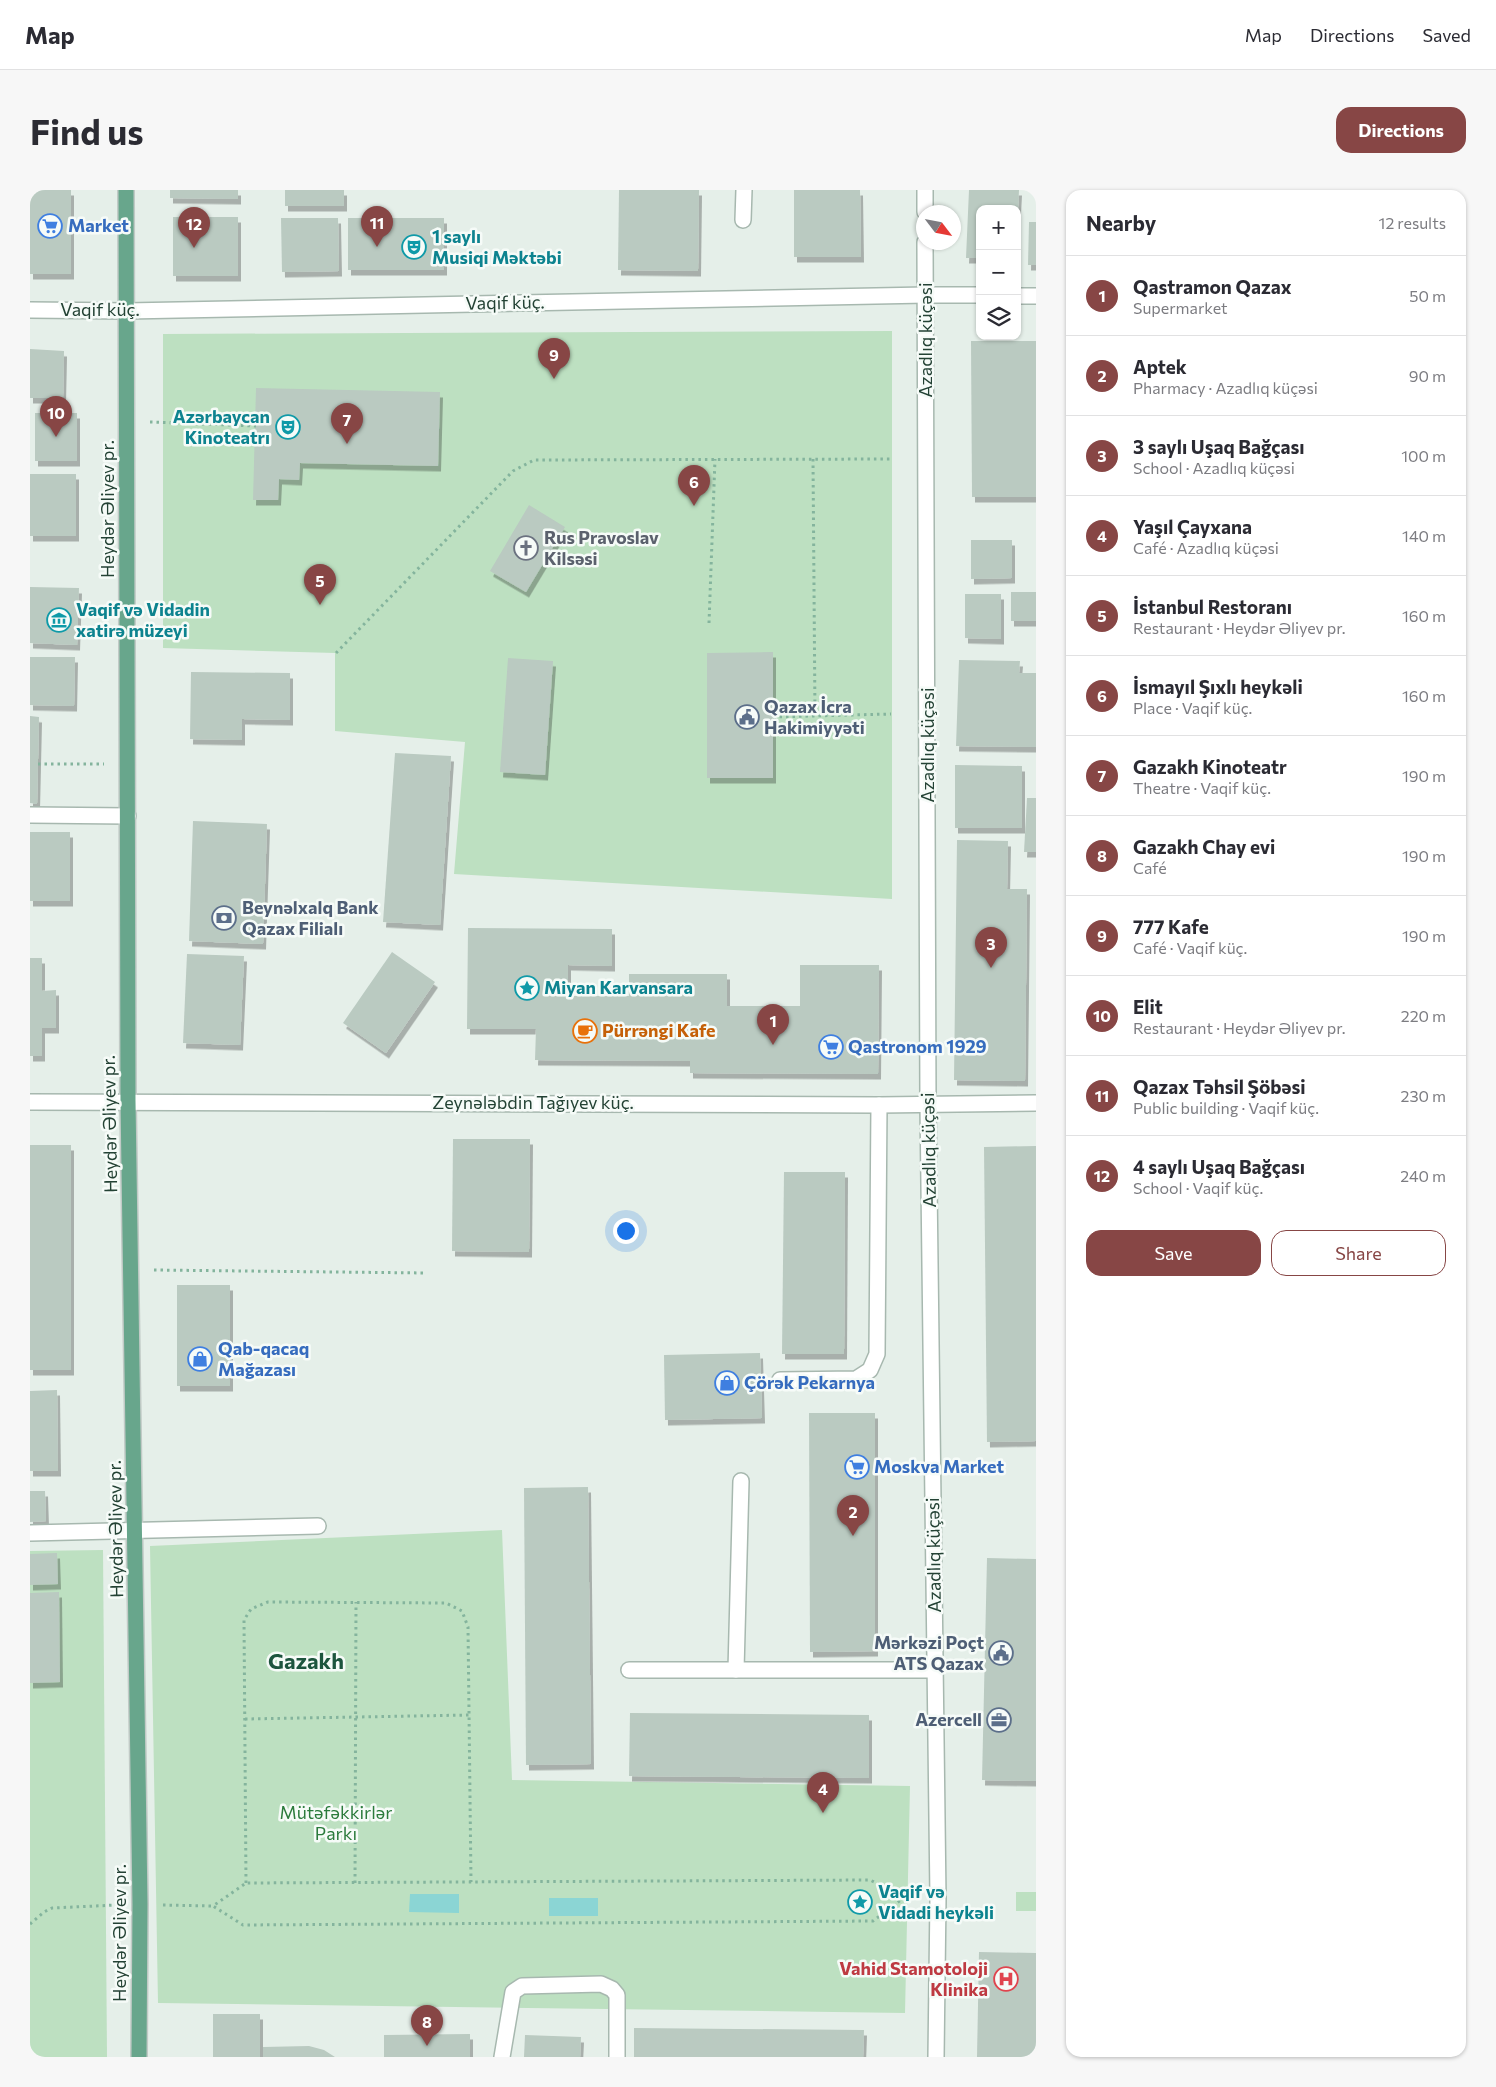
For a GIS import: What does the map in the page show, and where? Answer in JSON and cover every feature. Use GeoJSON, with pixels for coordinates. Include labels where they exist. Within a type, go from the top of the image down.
{"type":"FeatureCollection","features":[{"type":"Feature","properties":{"kind":"main road","name":"Heydər Əliyev pr."},"geometry":{"type":"LineString","coordinates":[[126,190],[128,1101],[140,1904],[139,2057]]}},
{"type":"Feature","properties":{"kind":"street"},"geometry":{"type":"LineString","coordinates":[[744,190],[744,220]]}},
{"type":"Feature","properties":{"kind":"street"},"geometry":{"type":"LineString","coordinates":[[925,190],[925,205]]}},
{"type":"Feature","properties":{"kind":"street","name":"Azadlıq küçəsi"},"geometry":{"type":"LineString","coordinates":[[925,250],[928,1105],[938,1898],[936,2057]]}},
{"type":"Feature","properties":{"kind":"street","name":"Vaqif küç."},"geometry":{"type":"LineString","coordinates":[[30,310],[127,311],[976,295]]}},
{"type":"Feature","properties":{"kind":"street"},"geometry":{"type":"LineString","coordinates":[[1021,296],[1036,296]]}},
{"type":"Feature","properties":{"kind":"street"},"geometry":{"type":"LineString","coordinates":[[30,815],[128,816]]}},
{"type":"Feature","properties":{"kind":"street","name":"Zeynələbdin Tağıyev küç."},"geometry":{"type":"LineString","coordinates":[[30,1102],[879,1105],[1036,1103]]}},
{"type":"Feature","properties":{"kind":"street"},"geometry":{"type":"LineString","coordinates":[[780,1380],[856,1380],[870,1370],[877,1354],[879,1105]]}},
{"type":"Feature","properties":{"kind":"street"},"geometry":{"type":"LineString","coordinates":[[736,1670],[741,1481]]}},
{"type":"Feature","properties":{"kind":"street"},"geometry":{"type":"LineString","coordinates":[[30,1533],[318,1526]]}},
{"type":"Feature","properties":{"kind":"street"},"geometry":{"type":"LineString","coordinates":[[629,1670],[936,1670]]}},
{"type":"Feature","properties":{"kind":"street"},"geometry":{"type":"LineString","coordinates":[[502,2057],[513,1992],[522,1986],[601,1984],[612,1989],[617,1995],[617,2057]]}},
{"type":"Feature","properties":{"kind":"path"},"geometry":{"type":"LineString","coordinates":[[127,421],[256,426]]}},
{"type":"Feature","properties":{"kind":"path"},"geometry":{"type":"LineString","coordinates":[[813,459],[815,716]]}},
{"type":"Feature","properties":{"kind":"path"},"geometry":{"type":"LineString","coordinates":[[336,653],[513,471],[534,460],[892,459]]}},
{"type":"Feature","properties":{"kind":"path"},"geometry":{"type":"LineString","coordinates":[[709,623],[715,460]]}},
{"type":"Feature","properties":{"kind":"path"},"geometry":{"type":"LineString","coordinates":[[773,717],[891,714]]}},
{"type":"Feature","properties":{"kind":"path"},"geometry":{"type":"LineString","coordinates":[[38,764],[127,764]]}},
{"type":"Feature","properties":{"kind":"path"},"geometry":{"type":"LineString","coordinates":[[130,1270],[426,1272]]}},
{"type":"Feature","properties":{"kind":"path"},"geometry":{"type":"LineString","coordinates":[[246,1883],[244,1620],[251,1609],[268,1602],[446,1603],[462,1611],[468,1627],[471,1882]]}},
{"type":"Feature","properties":{"kind":"path"},"geometry":{"type":"LineString","coordinates":[[355,1883],[356,1602]]}},
{"type":"Feature","properties":{"kind":"path"},"geometry":{"type":"LineString","coordinates":[[245,1718],[469,1715]]}},
{"type":"Feature","properties":{"kind":"path"},"geometry":{"type":"LineString","coordinates":[[870,1880],[905,1897],[873,1921],[243,1925],[213,1906],[246,1883],[471,1882],[870,1880]]}},
{"type":"Feature","properties":{"kind":"green space"},"geometry":{"type":"Polygon","coordinates":[[[892,331],[892,899],[454,874],[465,742],[335,731],[335,653],[163,648],[163,334],[892,331]]]}},
{"type":"Feature","properties":{"kind":"green space","name":"Mütəfəkkirlər Parkı"},"geometry":{"type":"Polygon","coordinates":[[[502,1530],[512,1780],[910,1786],[905,2013],[158,2003],[150,1546],[502,1530]]]}},
{"type":"Feature","properties":{"kind":"green space"},"geometry":{"type":"Polygon","coordinates":[[[103,1550],[107,2057],[30,2057],[30,1551],[103,1550]]]}},
{"type":"Feature","properties":{"kind":"green space"},"geometry":{"type":"Polygon","coordinates":[[[1016,1892],[1036,1892],[1036,1911],[1016,1911],[1016,1892]]]}},
{"type":"Feature","properties":{"kind":"water"},"geometry":{"type":"Polygon","coordinates":[[[410,1894],[459,1894],[459,1913],[409,1912],[410,1894]]]}},
{"type":"Feature","properties":{"kind":"water"},"geometry":{"type":"Polygon","coordinates":[[[549,1898],[598,1898],[598,1916],[549,1916],[549,1898]]]}},
{"type":"Feature","properties":{"kind":"building"},"geometry":{"type":"Polygon","coordinates":[[[30,190],[71,190],[71,274],[30,274],[30,190]]]}},
{"type":"Feature","properties":{"kind":"building"},"geometry":{"type":"Polygon","coordinates":[[[170,190],[238,190],[238,199],[170,198],[170,190]]]}},
{"type":"Feature","properties":{"kind":"building"},"geometry":{"type":"Polygon","coordinates":[[[285,190],[344,190],[344,206],[285,206],[285,190]]]}},
{"type":"Feature","properties":{"kind":"building"},"geometry":{"type":"Polygon","coordinates":[[[619,190],[699,190],[698,271],[618,270],[619,190]]]}},
{"type":"Feature","properties":{"kind":"building"},"geometry":{"type":"Polygon","coordinates":[[[794,190],[860,190],[861,257],[794,257],[794,190]]]}},
{"type":"Feature","properties":{"kind":"building"},"geometry":{"type":"Polygon","coordinates":[[[969,190],[1019,190],[1018,205],[976,205],[976,258],[966,258],[969,190]]]}},
{"type":"Feature","properties":{"kind":"building"},"geometry":{"type":"Polygon","coordinates":[[[173,217],[238,217],[238,276],[173,276],[173,217]]]}},
{"type":"Feature","properties":{"kind":"building"},"geometry":{"type":"Polygon","coordinates":[[[281,218],[338,218],[339,271],[282,272],[281,218]]]}},
{"type":"Feature","properties":{"kind":"building"},"geometry":{"type":"Polygon","coordinates":[[[348,218],[444,218],[444,270],[348,270],[348,218]]]}},
{"type":"Feature","properties":{"kind":"building"},"geometry":{"type":"Polygon","coordinates":[[[1029,222],[1036,222],[1036,265],[1028,265],[1029,222]]]}},
{"type":"Feature","properties":{"kind":"building"},"geometry":{"type":"Polygon","coordinates":[[[971,341],[1036,341],[1036,497],[972,497],[971,341]]]}},
{"type":"Feature","properties":{"kind":"building"},"geometry":{"type":"Polygon","coordinates":[[[30,349],[64,351],[63,398],[30,398],[30,349]]]}},
{"type":"Feature","properties":{"kind":"building"},"geometry":{"type":"Polygon","coordinates":[[[256,388],[440,392],[438,466],[300,463],[299,480],[279,479],[278,500],[253,500],[256,388]]]}},
{"type":"Feature","properties":{"kind":"building"},"geometry":{"type":"Polygon","coordinates":[[[35,413],[77,413],[77,461],[35,461],[35,413]]]}},
{"type":"Feature","properties":{"kind":"building"},"geometry":{"type":"Polygon","coordinates":[[[30,474],[76,474],[76,536],[30,536],[30,474]]]}},
{"type":"Feature","properties":{"kind":"building"},"geometry":{"type":"Polygon","coordinates":[[[529,505],[565,527],[526,592],[490,571],[529,505]]]}},
{"type":"Feature","properties":{"kind":"building"},"geometry":{"type":"Polygon","coordinates":[[[971,540],[1012,540],[1012,578],[971,579],[971,540]]]}},
{"type":"Feature","properties":{"kind":"building"},"geometry":{"type":"Polygon","coordinates":[[[30,587],[79,588],[77,645],[30,643],[30,587]]]}},
{"type":"Feature","properties":{"kind":"building"},"geometry":{"type":"Polygon","coordinates":[[[1011,592],[1036,592],[1036,621],[1011,621],[1011,592]]]}},
{"type":"Feature","properties":{"kind":"building"},"geometry":{"type":"Polygon","coordinates":[[[965,594],[1001,594],[1001,639],[965,638],[965,594]]]}},
{"type":"Feature","properties":{"kind":"building"},"geometry":{"type":"Polygon","coordinates":[[[773,652],[773,778],[707,778],[707,653],[773,652]]]}},
{"type":"Feature","properties":{"kind":"building"},"geometry":{"type":"Polygon","coordinates":[[[30,657],[75,657],[74,706],[30,705],[30,657]]]}},
{"type":"Feature","properties":{"kind":"building"},"geometry":{"type":"Polygon","coordinates":[[[508,658],[553,661],[545,775],[500,772],[508,658]]]}},
{"type":"Feature","properties":{"kind":"building"},"geometry":{"type":"Polygon","coordinates":[[[959,660],[1020,661],[1019,673],[1036,673],[1036,747],[956,746],[959,660]]]}},
{"type":"Feature","properties":{"kind":"building"},"geometry":{"type":"Polygon","coordinates":[[[191,672],[290,673],[290,720],[242,719],[242,740],[190,739],[191,672]]]}},
{"type":"Feature","properties":{"kind":"building"},"geometry":{"type":"Polygon","coordinates":[[[30,716],[39,717],[37,804],[30,803],[30,716]]]}},
{"type":"Feature","properties":{"kind":"building"},"geometry":{"type":"Polygon","coordinates":[[[395,753],[451,756],[440,925],[383,922],[395,753]]]}},
{"type":"Feature","properties":{"kind":"building"},"geometry":{"type":"Polygon","coordinates":[[[955,765],[1022,766],[1022,828],[955,828],[955,765]]]}},
{"type":"Feature","properties":{"kind":"building"},"geometry":{"type":"Polygon","coordinates":[[[1027,798],[1036,798],[1036,852],[1024,852],[1027,798]]]}},
{"type":"Feature","properties":{"kind":"building"},"geometry":{"type":"Polygon","coordinates":[[[193,821],[267,824],[263,944],[189,941],[193,821]]]}},
{"type":"Feature","properties":{"kind":"building"},"geometry":{"type":"Polygon","coordinates":[[[30,832],[70,832],[70,901],[30,901],[30,832]]]}},
{"type":"Feature","properties":{"kind":"building"},"geometry":{"type":"Polygon","coordinates":[[[957,840],[1008,841],[1007,889],[1027,889],[1025,1081],[954,1080],[957,840]]]}},
{"type":"Feature","properties":{"kind":"building"},"geometry":{"type":"Polygon","coordinates":[[[468,928],[612,929],[612,966],[568,965],[568,996],[629,996],[629,974],[727,974],[727,1006],[800,1006],[800,965],[879,965],[878,1074],[690,1073],[690,1061],[535,1060],[536,1029],[467,1029],[468,928]]]}},
{"type":"Feature","properties":{"kind":"building"},"geometry":{"type":"Polygon","coordinates":[[[392,952],[435,982],[386,1053],[343,1023],[392,952]]]}},
{"type":"Feature","properties":{"kind":"building"},"geometry":{"type":"Polygon","coordinates":[[[187,954],[244,956],[240,1045],[183,1043],[187,954]]]}},
{"type":"Feature","properties":{"kind":"building"},"geometry":{"type":"Polygon","coordinates":[[[30,958],[42,958],[42,991],[56,990],[56,1028],[42,1028],[42,1056],[30,1056],[30,958]]]}},
{"type":"Feature","properties":{"kind":"building"},"geometry":{"type":"Polygon","coordinates":[[[453,1139],[530,1139],[529,1252],[452,1251],[453,1139]]]}},
{"type":"Feature","properties":{"kind":"building"},"geometry":{"type":"Polygon","coordinates":[[[30,1145],[71,1145],[71,1370],[30,1370],[30,1145]]]}},
{"type":"Feature","properties":{"kind":"building"},"geometry":{"type":"Polygon","coordinates":[[[1036,1146],[1036,1441],[987,1442],[984,1147],[1036,1146]]]}},
{"type":"Feature","properties":{"kind":"building"},"geometry":{"type":"Polygon","coordinates":[[[784,1172],[845,1172],[844,1354],[782,1354],[784,1172]]]}},
{"type":"Feature","properties":{"kind":"building"},"geometry":{"type":"Polygon","coordinates":[[[177,1285],[230,1285],[230,1386],[177,1386],[177,1285]]]}},
{"type":"Feature","properties":{"kind":"building"},"geometry":{"type":"Polygon","coordinates":[[[760,1353],[762,1418],[665,1420],[664,1355],[760,1353]]]}},
{"type":"Feature","properties":{"kind":"building"},"geometry":{"type":"Polygon","coordinates":[[[57,1390],[58,1471],[30,1471],[30,1391],[57,1390]]]}},
{"type":"Feature","properties":{"kind":"building"},"geometry":{"type":"Polygon","coordinates":[[[809,1413],[875,1413],[875,1651],[810,1652],[809,1413]]]}},
{"type":"Feature","properties":{"kind":"building"},"geometry":{"type":"Polygon","coordinates":[[[588,1487],[591,1764],[526,1765],[524,1488],[588,1487]]]}},
{"type":"Feature","properties":{"kind":"building"},"geometry":{"type":"Polygon","coordinates":[[[30,1491],[45,1491],[46,1521],[30,1522],[30,1491]]]}},
{"type":"Feature","properties":{"kind":"building"},"geometry":{"type":"Polygon","coordinates":[[[57,1553],[58,1584],[30,1585],[30,1554],[57,1553]]]}},
{"type":"Feature","properties":{"kind":"building"},"geometry":{"type":"Polygon","coordinates":[[[987,1558],[1036,1559],[1036,1781],[982,1780],[987,1558]]]}},
{"type":"Feature","properties":{"kind":"building"},"geometry":{"type":"Polygon","coordinates":[[[59,1592],[60,1682],[30,1683],[30,1593],[59,1592]]]}},
{"type":"Feature","properties":{"kind":"building"},"geometry":{"type":"Polygon","coordinates":[[[630,1713],[869,1715],[869,1778],[629,1776],[630,1713]]]}},
{"type":"Feature","properties":{"kind":"building"},"geometry":{"type":"Polygon","coordinates":[[[979,1952],[1036,1953],[1036,2057],[977,2057],[979,1952]]]}},
{"type":"Feature","properties":{"kind":"building"},"geometry":{"type":"Polygon","coordinates":[[[213,2014],[260,2014],[260,2057],[213,2057],[213,2014]]]}},
{"type":"Feature","properties":{"kind":"building"},"geometry":{"type":"Polygon","coordinates":[[[634,2028],[864,2030],[863,2057],[634,2057],[634,2028]]]}},
{"type":"Feature","properties":{"kind":"building"},"geometry":{"type":"Polygon","coordinates":[[[470,2034],[470,2057],[384,2057],[384,2035],[470,2034]]]}},
{"type":"Feature","properties":{"kind":"building"},"geometry":{"type":"Polygon","coordinates":[[[525,2035],[581,2037],[580,2057],[524,2057],[525,2035]]]}},
{"type":"Feature","properties":{"kind":"building"},"geometry":{"type":"Polygon","coordinates":[[[309,2046],[324,2050],[335,2057],[263,2057],[263,2047],[309,2046]]]}},
{"type":"Feature","properties":{"kind":"place","name":"Market"},"geometry":{"type":"Point","coordinates":[50,226]}},
{"type":"Feature","properties":{"kind":"place","name":"Qazax Təhsil Şöbəsi"},"geometry":{"type":"Point","coordinates":[377,247]}},
{"type":"Feature","properties":{"kind":"place","name":"1 saylı Musiqi Məktəbi"},"geometry":{"type":"Point","coordinates":[414,247]}},
{"type":"Feature","properties":{"kind":"place","name":"4 saylı Uşaq Bağçası"},"geometry":{"type":"Point","coordinates":[194,248]}},
{"type":"Feature","properties":{"kind":"place","name":"777 Kafe"},"geometry":{"type":"Point","coordinates":[554,379]}},
{"type":"Feature","properties":{"kind":"place","name":"Azərbaycan Kinoteatrı"},"geometry":{"type":"Point","coordinates":[288,427]}},
{"type":"Feature","properties":{"kind":"place","name":"Elit"},"geometry":{"type":"Point","coordinates":[56,437]}},
{"type":"Feature","properties":{"kind":"place","name":"Gazakh Kinoteatr"},"geometry":{"type":"Point","coordinates":[347,444]}},
{"type":"Feature","properties":{"kind":"place","name":"İsmayıl Şıxlı heykəli"},"geometry":{"type":"Point","coordinates":[694,506]}},
{"type":"Feature","properties":{"kind":"place","name":"Rus Pravoslav Kilsəsi"},"geometry":{"type":"Point","coordinates":[526,548]}},
{"type":"Feature","properties":{"kind":"place","name":"İstanbul Restoranı"},"geometry":{"type":"Point","coordinates":[320,605]}},
{"type":"Feature","properties":{"kind":"place","name":"Vaqif və Vidadin xatirə müzeyi"},"geometry":{"type":"Point","coordinates":[59,620]}},
{"type":"Feature","properties":{"kind":"place","name":"Qazax İcra Hakimiyyəti"},"geometry":{"type":"Point","coordinates":[747,717]}},
{"type":"Feature","properties":{"kind":"place","name":"Beynəlxalq Bank Qazax Filialı"},"geometry":{"type":"Point","coordinates":[224,918]}},
{"type":"Feature","properties":{"kind":"place","name":"3 saylı Uşaq Bağçası"},"geometry":{"type":"Point","coordinates":[991,968]}},
{"type":"Feature","properties":{"kind":"place","name":"Miyan Karvansara"},"geometry":{"type":"Point","coordinates":[527,988]}},
{"type":"Feature","properties":{"kind":"place","name":"Pürrəngi Kafe"},"geometry":{"type":"Point","coordinates":[585,1031]}},
{"type":"Feature","properties":{"kind":"place","name":"Qastramon Qazax"},"geometry":{"type":"Point","coordinates":[773,1045]}},
{"type":"Feature","properties":{"kind":"place","name":"Qastronom 1929"},"geometry":{"type":"Point","coordinates":[831,1047]}},
{"type":"Feature","properties":{"kind":"place","name":"Qab-qacaq Mağazası"},"geometry":{"type":"Point","coordinates":[200,1359]}},
{"type":"Feature","properties":{"kind":"place","name":"Çörək Pekarnya"},"geometry":{"type":"Point","coordinates":[727,1383]}},
{"type":"Feature","properties":{"kind":"place","name":"Moskva Market"},"geometry":{"type":"Point","coordinates":[857,1467]}},
{"type":"Feature","properties":{"kind":"place","name":"Aptek"},"geometry":{"type":"Point","coordinates":[853,1536]}},
{"type":"Feature","properties":{"kind":"place","name":"Mərkəzi Poçt ATS Qazax"},"geometry":{"type":"Point","coordinates":[1001,1653]}},
{"type":"Feature","properties":{"kind":"place","name":"Azercell"},"geometry":{"type":"Point","coordinates":[999,1720]}},
{"type":"Feature","properties":{"kind":"place","name":"Yaşıl Çayxana"},"geometry":{"type":"Point","coordinates":[823,1813]}},
{"type":"Feature","properties":{"kind":"place","name":"Vaqif və Vidadi heykəli"},"geometry":{"type":"Point","coordinates":[860,1902]}},
{"type":"Feature","properties":{"kind":"place","name":"Vahid Stamotoloji Klinika"},"geometry":{"type":"Point","coordinates":[1006,1979]}},
{"type":"Feature","properties":{"kind":"place","name":"Gazakh Chay evi"},"geometry":{"type":"Point","coordinates":[427,2046]}},
{"type":"Feature","properties":{"kind":"district","name":"Gazakh"},"geometry":{"type":"Point","coordinates":[306,1661]}}]}
